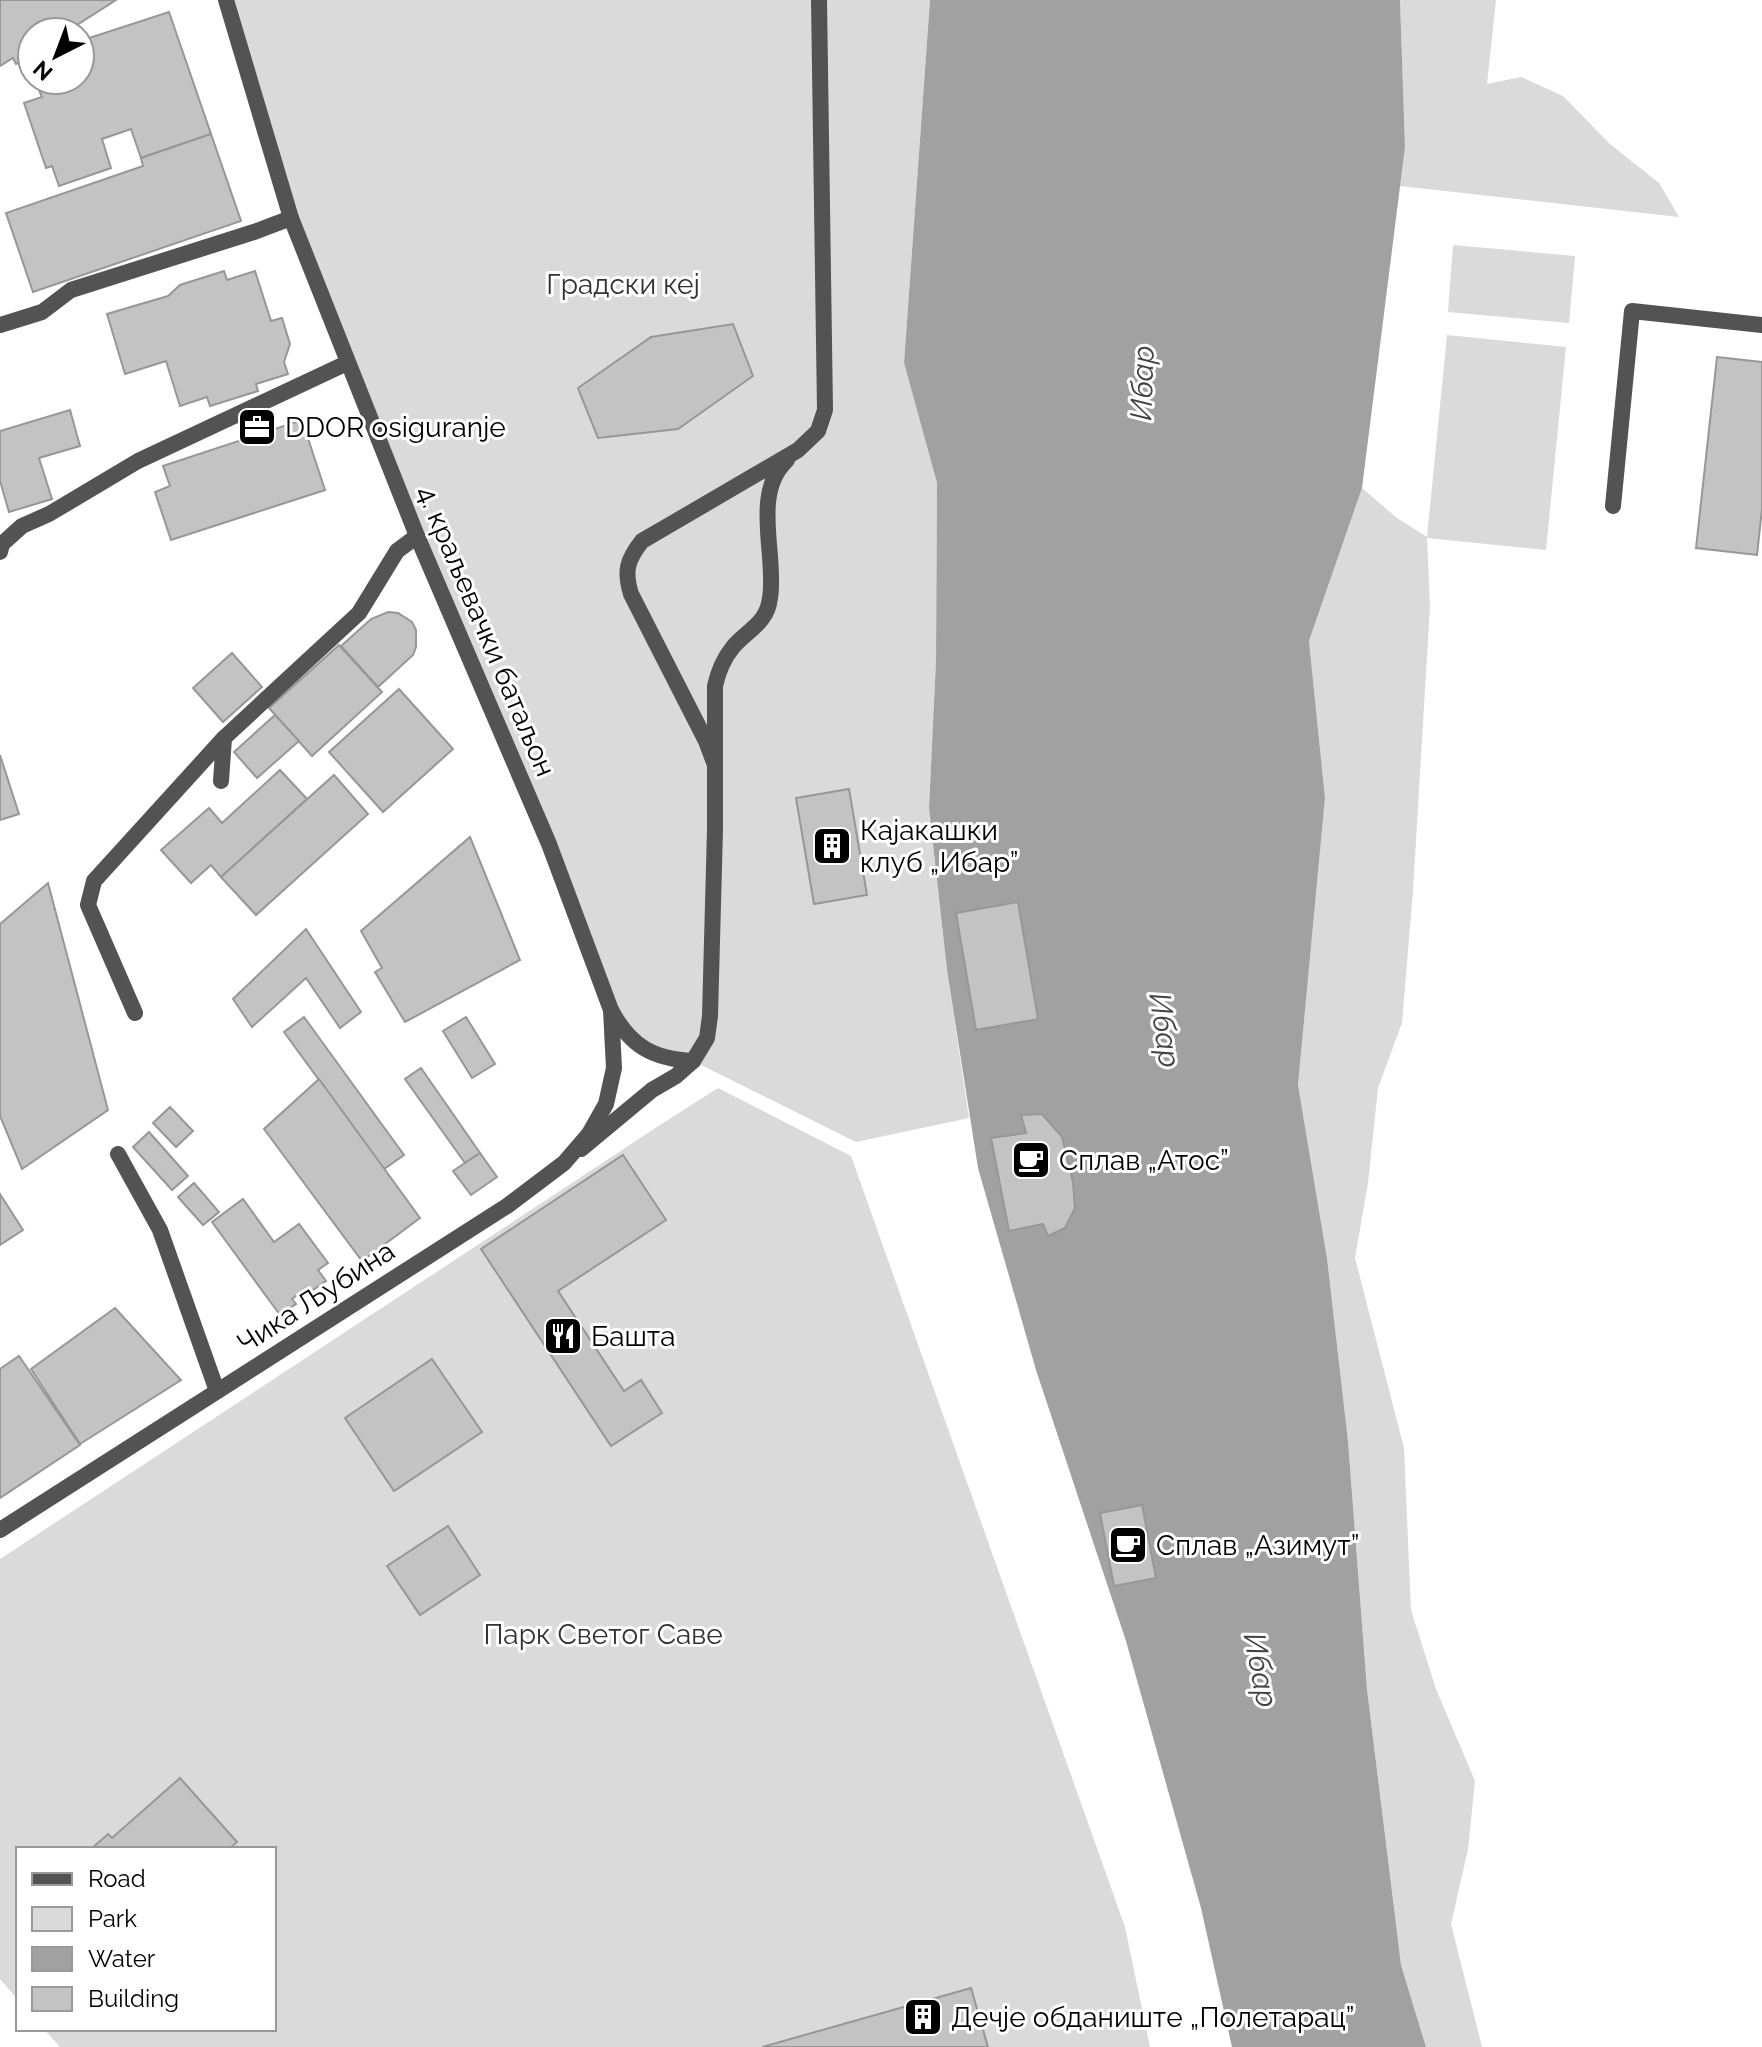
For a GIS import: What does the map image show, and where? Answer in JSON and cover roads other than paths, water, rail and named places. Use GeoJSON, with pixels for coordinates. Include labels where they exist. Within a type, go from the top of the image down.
{"type":"FeatureCollection","features":[{"type":"Feature","properties":{"kind":"street","name":"4. краљевачки батаљон"},"geometry":{"type":"LineString","coordinates":[[226,0],[291,218],[417,536],[549,844],[611,1010],[614,1068]]}},
{"type":"Feature","properties":{"kind":"street"},"geometry":{"type":"LineString","coordinates":[[564,1163],[652,1090],[676,1076],[693,1061],[707,1038],[710,1016],[715,686],[719,670],[734,645],[763,618],[770,601],[770,487],[780,466],[818,431],[825,410],[819,0]]}},
{"type":"Feature","properties":{"kind":"street"},"geometry":{"type":"LineString","coordinates":[[0,325],[42,312],[71,290],[291,218]]}},
{"type":"Feature","properties":{"kind":"street"},"geometry":{"type":"LineString","coordinates":[[1613,506],[1632,311],[1762,325]]}},
{"type":"Feature","properties":{"kind":"street"},"geometry":{"type":"LineString","coordinates":[[0,552],[2,544],[22,526],[49,514],[138,461],[347,363]]}},
{"type":"Feature","properties":{"kind":"street"},"geometry":{"type":"LineString","coordinates":[[715,765],[706,741],[631,594],[627,566],[642,541],[798,450]]}},
{"type":"Feature","properties":{"kind":"street"},"geometry":{"type":"LineString","coordinates":[[135,1013],[88,905],[94,881],[224,738],[359,613],[397,551],[417,536]]}},
{"type":"Feature","properties":{"kind":"street"},"geometry":{"type":"LineString","coordinates":[[221,781],[224,738]]}},
{"type":"Feature","properties":{"kind":"street"},"geometry":{"type":"LineString","coordinates":[[611,1010],[619,1025],[642,1048],[673,1060],[693,1061]]}},
{"type":"Feature","properties":{"kind":"street","name":"Чика Љубина"},"geometry":{"type":"LineString","coordinates":[[0,1530],[507,1206],[564,1163],[589,1134],[606,1104],[614,1068]]}},
{"type":"Feature","properties":{"kind":"street"},"geometry":{"type":"LineString","coordinates":[[118,1154],[160,1230],[217,1391]]}},
{"type":"Feature","properties":{"kind":"water","name":"Ибар"},"geometry":{"type":"Polygon","coordinates":[[[930,0],[1400,0],[1405,147],[1362,488],[1309,641],[1325,798],[1298,1085],[1327,1258],[1348,1441],[1367,1689],[1401,1965],[1426,2047],[1232,2047],[1201,1908],[1126,1641],[1036,1370],[978,1168],[947,970],[929,808],[936,660],[937,483],[904,363],[930,0]]]}},
{"type":"Feature","properties":{"kind":"place","name":"DDOR osiguranje"},"geometry":{"type":"Point","coordinates":[257,427]}},
{"type":"Feature","properties":{"kind":"place","name":"Кајакашки клуб „Ибар”"},"geometry":{"type":"Point","coordinates":[832,846]}},
{"type":"Feature","properties":{"kind":"place","name":"Сплав „Атос”"},"geometry":{"type":"Point","coordinates":[1031,1160]}},
{"type":"Feature","properties":{"kind":"place","name":"Башта"},"geometry":{"type":"Point","coordinates":[563,1336]}},
{"type":"Feature","properties":{"kind":"place","name":"Сплав „Азимут”"},"geometry":{"type":"Point","coordinates":[1128,1545]}},
{"type":"Feature","properties":{"kind":"place","name":"Дечје обданиште „Полетарац”"},"geometry":{"type":"Point","coordinates":[923,2017]}},
{"type":"Feature","properties":{"kind":"park label","name":"Градски кеј"},"geometry":{"type":"Point","coordinates":[623,284]}},
{"type":"Feature","properties":{"kind":"park label","name":"Парк Светог Саве"},"geometry":{"type":"Point","coordinates":[603,1634]}}]}
